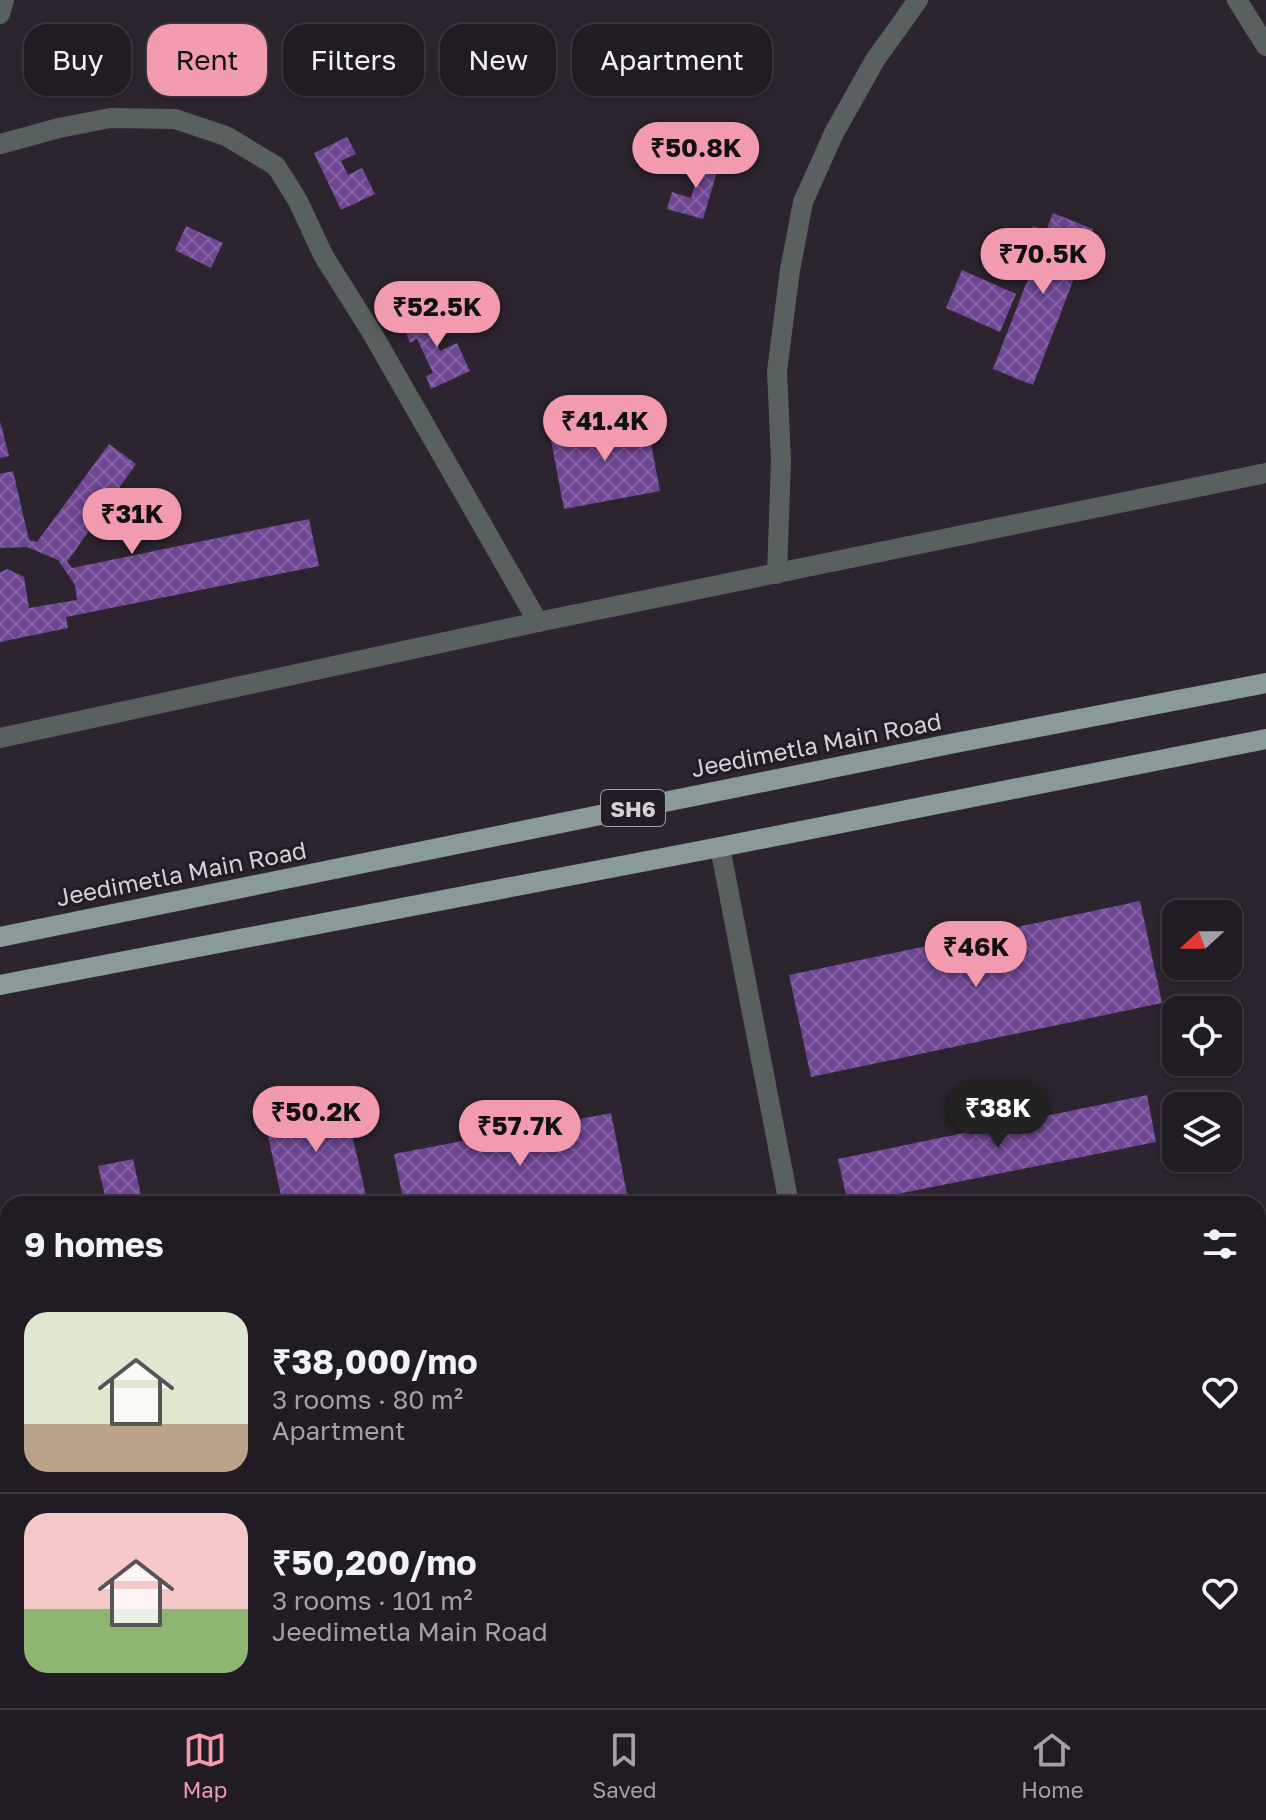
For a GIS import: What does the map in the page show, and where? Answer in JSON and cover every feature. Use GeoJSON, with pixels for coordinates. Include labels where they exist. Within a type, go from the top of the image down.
{"type":"FeatureCollection","features":[{"type":"Feature","properties":{"kind":"main road","name":"Jeedimetla Main Road"},"geometry":{"type":"LineString","coordinates":[[0,937],[919,750],[1266,683]]}},
{"type":"Feature","properties":{"kind":"main road","name":"SH6"},"geometry":{"type":"LineString","coordinates":[[0,985],[1266,739]]}},
{"type":"Feature","properties":{"kind":"street"},"geometry":{"type":"LineString","coordinates":[[0,14],[4,0]]}},
{"type":"Feature","properties":{"kind":"street"},"geometry":{"type":"LineString","coordinates":[[777,574],[781,461],[777,371],[790,270],[803,202],[834,133],[875,60],[918,0]]}},
{"type":"Feature","properties":{"kind":"street"},"geometry":{"type":"LineString","coordinates":[[1237,0],[1266,46]]}},
{"type":"Feature","properties":{"kind":"street"},"geometry":{"type":"LineString","coordinates":[[0,144],[110,118],[175,119],[226,136],[276,166],[298,201],[323,255],[372,333],[538,622]]}},
{"type":"Feature","properties":{"kind":"street"},"geometry":{"type":"LineString","coordinates":[[0,738],[538,622],[1266,473]]}},
{"type":"Feature","properties":{"kind":"street"},"geometry":{"type":"LineString","coordinates":[[720,847],[787,1196]]}},
{"type":"Feature","properties":{"kind":"building"},"geometry":{"type":"Polygon","coordinates":[[[347,137],[356,154],[341,161],[348,175],[362,168],[375,194],[341,210],[314,153],[347,137]]]}},
{"type":"Feature","properties":{"kind":"building"},"geometry":{"type":"Polygon","coordinates":[[[683,154],[719,165],[703,219],[667,209],[672,192],[691,198],[700,167],[681,161],[683,154]]]}},
{"type":"Feature","properties":{"kind":"building"},"geometry":{"type":"Polygon","coordinates":[[[1053,213],[1093,229],[1033,385],[993,369],[1038,253],[1024,248],[1033,226],[1046,231],[1053,213]]]}},
{"type":"Feature","properties":{"kind":"building"},"geometry":{"type":"Polygon","coordinates":[[[186,226],[223,243],[211,268],[175,250],[186,226]]]}},
{"type":"Feature","properties":{"kind":"building"},"geometry":{"type":"Polygon","coordinates":[[[962,270],[1016,294],[1000,332],[946,308],[962,270]]]}},
{"type":"Feature","properties":{"kind":"building"},"geometry":{"type":"Polygon","coordinates":[[[441,308],[450,327],[433,335],[440,351],[457,343],[470,371],[431,389],[426,376],[433,373],[417,339],[410,343],[403,326],[441,308]]]}},
{"type":"Feature","properties":{"kind":"building"},"geometry":{"type":"Polygon","coordinates":[[[646,417],[660,491],[564,509],[550,435],[646,417]]]}},
{"type":"Feature","properties":{"kind":"building"},"geometry":{"type":"Polygon","coordinates":[[[0,421],[9,456],[0,458],[0,421]]]}},
{"type":"Feature","properties":{"kind":"building"},"geometry":{"type":"Polygon","coordinates":[[[109,444],[136,464],[67,562],[72,568],[309,519],[319,566],[66,617],[68,628],[0,642],[0,572],[7,569],[24,577],[29,608],[77,600],[75,585],[58,560],[27,547],[0,548],[0,474],[13,471],[29,540],[37,542],[109,444]]]}},
{"type":"Feature","properties":{"kind":"building"},"geometry":{"type":"Polygon","coordinates":[[[1140,901],[1162,1003],[811,1077],[789,975],[1140,901]]]}},
{"type":"Feature","properties":{"kind":"building"},"geometry":{"type":"Polygon","coordinates":[[[1147,1095],[1156,1142],[888,1196],[846,1196],[838,1159],[1147,1095]]]}},
{"type":"Feature","properties":{"kind":"building"},"geometry":{"type":"Polygon","coordinates":[[[343,1096],[366,1196],[281,1196],[263,1114],[343,1096]]]}},
{"type":"Feature","properties":{"kind":"building"},"geometry":{"type":"Polygon","coordinates":[[[611,1113],[627,1196],[402,1196],[394,1154],[611,1113]]]}},
{"type":"Feature","properties":{"kind":"building"},"geometry":{"type":"Polygon","coordinates":[[[133,1159],[141,1196],[105,1196],[98,1166],[133,1159]]]}}]}
